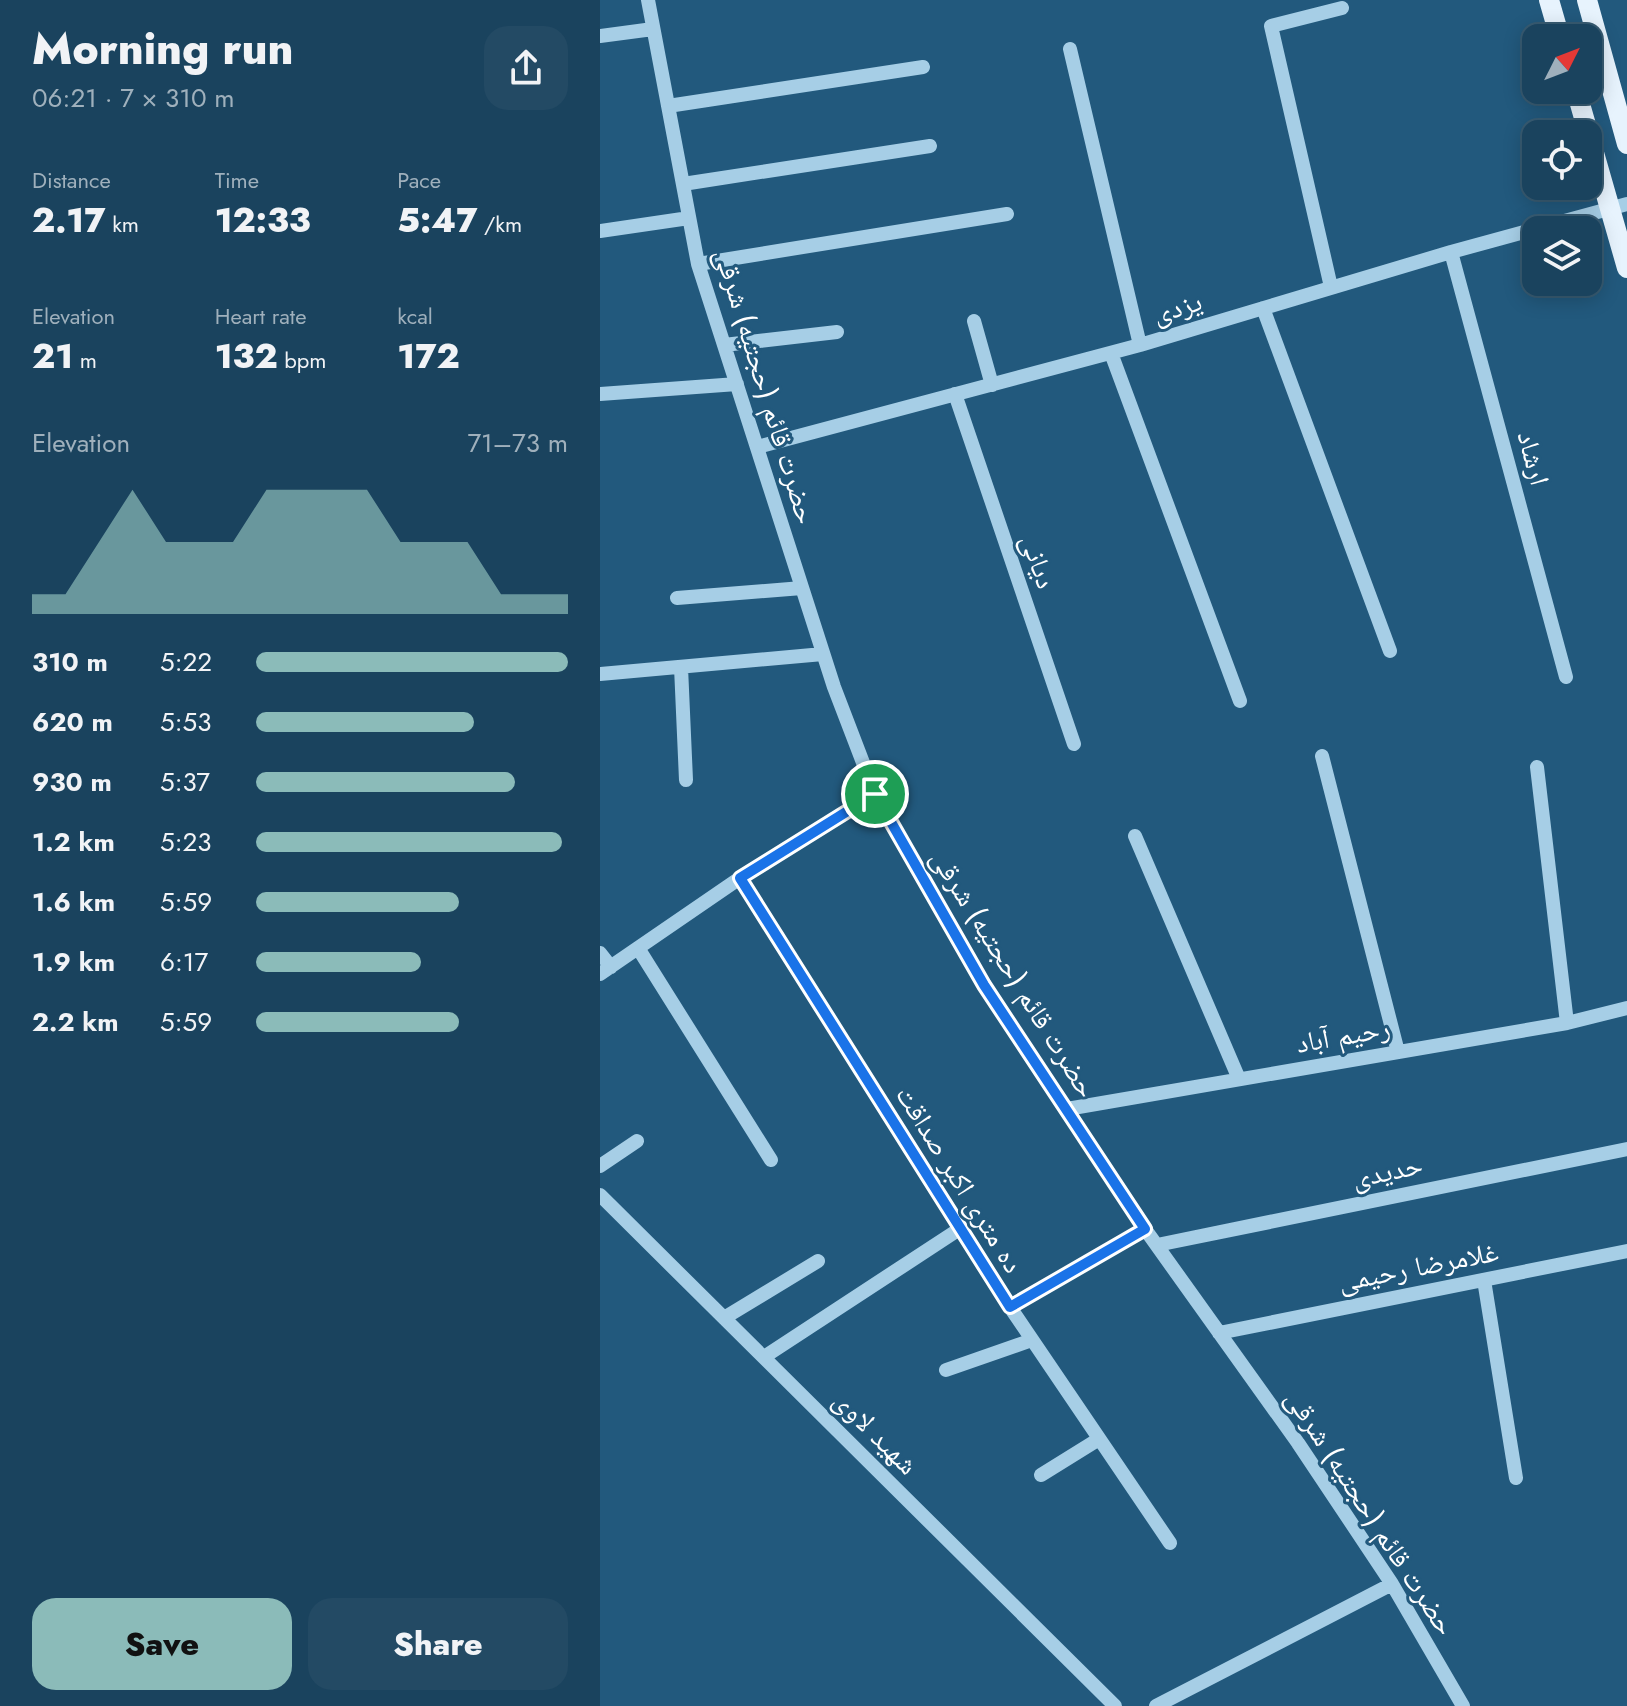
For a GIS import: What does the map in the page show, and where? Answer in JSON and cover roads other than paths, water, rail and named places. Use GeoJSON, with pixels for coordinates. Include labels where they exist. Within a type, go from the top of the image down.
{"type":"FeatureCollection","features":[{"type":"Feature","properties":{"kind":"main road"},"geometry":{"type":"LineString","coordinates":[[1549,0],[1556,24]]}},
{"type":"Feature","properties":{"kind":"main road"},"geometry":{"type":"LineString","coordinates":[[1587,0],[1627,144]]}},
{"type":"Feature","properties":{"kind":"main road"},"geometry":{"type":"LineString","coordinates":[[1581,104],[1618,206],[1627,268]]}},
{"type":"Feature","properties":{"kind":"street","name":"حضرت قائم (حجتیه) شرقی"},"geometry":{"type":"LineString","coordinates":[[648,0],[698,264],[834,687],[875,794],[984,985],[1145,1229],[1298,1443],[1392,1584],[1463,1706]]}},
{"type":"Feature","properties":{"kind":"street"},"geometry":{"type":"LineString","coordinates":[[1331,287],[1271,26],[1342,8]]}},
{"type":"Feature","properties":{"kind":"street"},"geometry":{"type":"LineString","coordinates":[[600,36],[653,29]]}},
{"type":"Feature","properties":{"kind":"street"},"geometry":{"type":"LineString","coordinates":[[1070,49],[1140,345]]}},
{"type":"Feature","properties":{"kind":"street"},"geometry":{"type":"LineString","coordinates":[[668,106],[923,67]]}},
{"type":"Feature","properties":{"kind":"street"},"geometry":{"type":"LineString","coordinates":[[683,184],[930,146]]}},
{"type":"Feature","properties":{"kind":"street","name":"یزدی"},"geometry":{"type":"LineString","coordinates":[[757,447],[1140,345],[1451,252],[1618,206]]}},
{"type":"Feature","properties":{"kind":"street"},"geometry":{"type":"LineString","coordinates":[[698,264],[1007,214]]}},
{"type":"Feature","properties":{"kind":"street"},"geometry":{"type":"LineString","coordinates":[[600,231],[689,218]]}},
{"type":"Feature","properties":{"kind":"street","name":"ارشاد"},"geometry":{"type":"LineString","coordinates":[[1451,252],[1566,677]]}},
{"type":"Feature","properties":{"kind":"street"},"geometry":{"type":"LineString","coordinates":[[1263,308],[1390,651]]}},
{"type":"Feature","properties":{"kind":"street"},"geometry":{"type":"LineString","coordinates":[[974,321],[992,385]]}},
{"type":"Feature","properties":{"kind":"street"},"geometry":{"type":"LineString","coordinates":[[724,345],[837,332]]}},
{"type":"Feature","properties":{"kind":"street"},"geometry":{"type":"LineString","coordinates":[[1111,353],[1240,701]]}},
{"type":"Feature","properties":{"kind":"street"},"geometry":{"type":"LineString","coordinates":[[600,394],[737,384]]}},
{"type":"Feature","properties":{"kind":"street","name":"دیانی"},"geometry":{"type":"LineString","coordinates":[[955,394],[1074,744]]}},
{"type":"Feature","properties":{"kind":"street"},"geometry":{"type":"LineString","coordinates":[[677,598],[802,588]]}},
{"type":"Feature","properties":{"kind":"street"},"geometry":{"type":"LineString","coordinates":[[600,674],[823,654]]}},
{"type":"Feature","properties":{"kind":"street"},"geometry":{"type":"LineString","coordinates":[[681,667],[686,780]]}},
{"type":"Feature","properties":{"kind":"street"},"geometry":{"type":"LineString","coordinates":[[1322,756],[1398,1052]]}},
{"type":"Feature","properties":{"kind":"street"},"geometry":{"type":"LineString","coordinates":[[1537,767],[1567,1023]]}},
{"type":"Feature","properties":{"kind":"street"},"geometry":{"type":"LineString","coordinates":[[600,953],[605,970],[740,878],[875,794]]}},
{"type":"Feature","properties":{"kind":"street"},"geometry":{"type":"LineString","coordinates":[[1135,836],[1239,1079]]}},
{"type":"Feature","properties":{"kind":"street","name":"ده متری اکبر صداقت"},"geometry":{"type":"LineString","coordinates":[[740,878],[1010,1307],[1170,1543]]}},
{"type":"Feature","properties":{"kind":"street"},"geometry":{"type":"LineString","coordinates":[[638,948],[771,1160]]}},
{"type":"Feature","properties":{"kind":"street","name":"رحیم آباد"},"geometry":{"type":"LineString","coordinates":[[1067,1109],[1567,1023],[1627,1008]]}},
{"type":"Feature","properties":{"kind":"street"},"geometry":{"type":"LineString","coordinates":[[600,1166],[637,1141]]}},
{"type":"Feature","properties":{"kind":"street","name":"حدیدی"},"geometry":{"type":"LineString","coordinates":[[1157,1245],[1627,1149]]}},
{"type":"Feature","properties":{"kind":"street","name":"شهید لاوی"},"geometry":{"type":"LineString","coordinates":[[600,1195],[1115,1706]]}},
{"type":"Feature","properties":{"kind":"street"},"geometry":{"type":"LineString","coordinates":[[764,1357],[961,1228]]}},
{"type":"Feature","properties":{"kind":"street"},"geometry":{"type":"LineString","coordinates":[[1010,1307],[1145,1229]]}},
{"type":"Feature","properties":{"kind":"street","name":"غلامرضا رحیمی"},"geometry":{"type":"LineString","coordinates":[[1219,1333],[1627,1251]]}},
{"type":"Feature","properties":{"kind":"street"},"geometry":{"type":"LineString","coordinates":[[724,1318],[818,1261]]}},
{"type":"Feature","properties":{"kind":"street"},"geometry":{"type":"LineString","coordinates":[[1484,1280],[1516,1478]]}},
{"type":"Feature","properties":{"kind":"street"},"geometry":{"type":"LineString","coordinates":[[946,1370],[1032,1340]]}},
{"type":"Feature","properties":{"kind":"street"},"geometry":{"type":"LineString","coordinates":[[1041,1475],[1099,1439]]}},
{"type":"Feature","properties":{"kind":"street"},"geometry":{"type":"LineString","coordinates":[[1156,1706],[1392,1584]]}}]}
